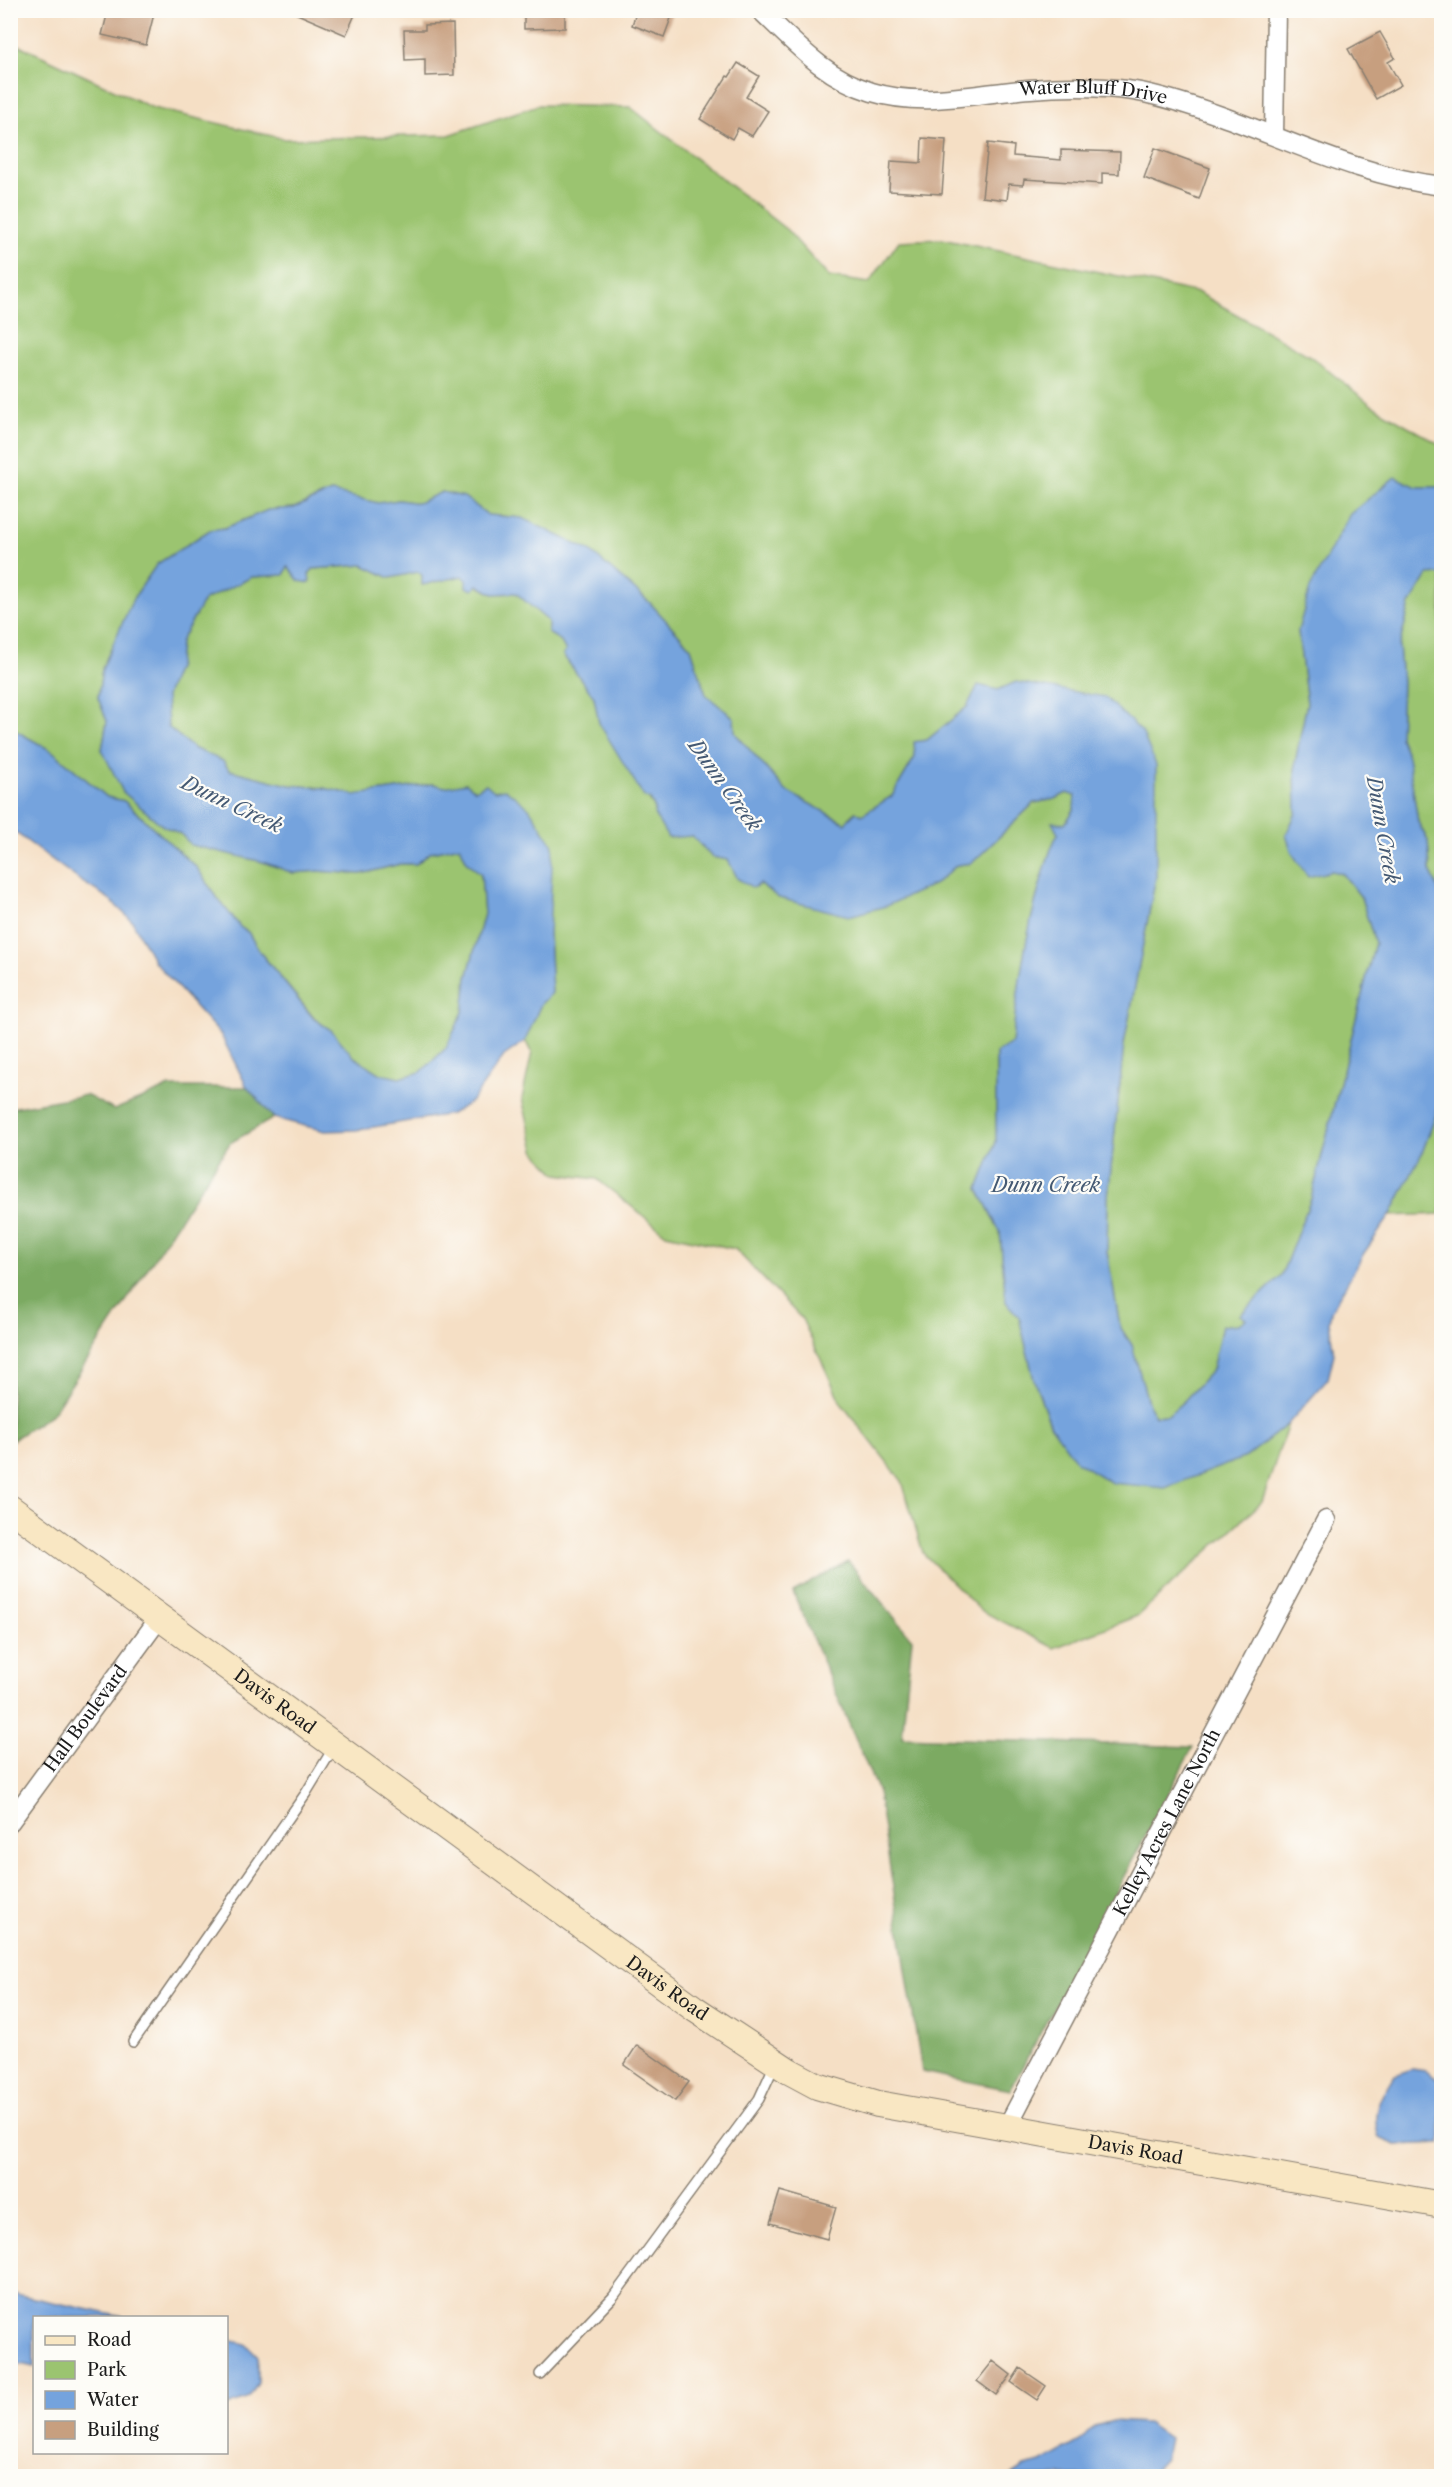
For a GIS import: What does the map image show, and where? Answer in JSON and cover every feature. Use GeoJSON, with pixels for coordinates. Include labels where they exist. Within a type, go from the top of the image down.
{"type":"FeatureCollection","features":[{"type":"Feature","properties":{"kind":"street","name":"Water Bluff Drive"},"geometry":{"type":"LineString","coordinates":[[760,10],[812,59],[840,80],[874,93],[912,101],[1031,89],[1090,87],[1135,91],[1185,103],[1388,176],[1442,186]]}},
{"type":"Feature","properties":{"kind":"street"},"geometry":{"type":"LineString","coordinates":[[1274,135],[1276,10]]}},
{"type":"Feature","properties":{"kind":"street","name":"Davis Road"},"geometry":{"type":"LineString","coordinates":[[10,1508],[695,2009],[817,2086],[878,2104],[1442,2205]]}},
{"type":"Feature","properties":{"kind":"street","name":"Kelley Acres Lane North"},"geometry":{"type":"LineString","coordinates":[[1007,2127],[1326,1520]]}},
{"type":"Feature","properties":{"kind":"street","name":"Hall Boulevard"},"geometry":{"type":"LineString","coordinates":[[10,1822],[160,1617]]}},
{"type":"Feature","properties":{"kind":"lane"},"geometry":{"type":"LineString","coordinates":[[133,2042],[306,1794],[335,1745]]}},
{"type":"Feature","properties":{"kind":"lane"},"geometry":{"type":"LineString","coordinates":[[540,2374],[613,2297],[759,2099],[776,2062]]}},
{"type":"Feature","properties":{"kind":"green space"},"geometry":{"type":"Polygon","coordinates":[[[10,41],[153,108],[285,139],[449,135],[538,105],[630,107],[787,230],[829,277],[869,283],[899,241],[942,239],[1199,293],[1310,356],[1373,406],[1441,445],[1441,487],[1417,487],[1298,631],[1307,703],[1295,763],[1296,813],[1286,835],[1332,871],[1343,874],[1361,897],[1375,943],[1311,1199],[1281,1276],[1240,1315],[1246,1319],[1239,1324],[1222,1326],[1212,1370],[1168,1415],[1155,1416],[1149,1406],[1132,1345],[1120,1327],[1107,1252],[1108,1197],[1124,1044],[1156,876],[1016,682],[998,690],[978,685],[967,707],[927,740],[892,796],[862,815],[855,812],[845,823],[786,791],[735,733],[734,718],[706,695],[691,648],[650,603],[590,551],[522,518],[488,515],[464,497],[442,492],[418,503],[399,500],[378,503],[331,492],[294,508],[268,510],[225,528],[210,530],[157,564],[133,599],[102,669],[98,698],[107,721],[102,750],[163,826],[181,834],[191,844],[263,862],[293,873],[318,871],[361,874],[400,864],[416,864],[431,852],[460,846],[467,862],[481,874],[484,914],[467,978],[463,1012],[446,1048],[421,1072],[399,1078],[381,1074],[354,1057],[331,1030],[315,1019],[259,951],[248,932],[241,928],[215,895],[197,868],[124,801],[107,797],[52,751],[11,728],[10,41]]]}},
{"type":"Feature","properties":{"kind":"green space"},"geometry":{"type":"Polygon","coordinates":[[[363,565],[390,578],[418,572],[422,575],[422,585],[462,576],[493,594],[516,593],[548,621],[548,633],[560,640],[566,651],[563,655],[594,697],[599,723],[655,809],[692,836],[712,857],[728,860],[738,879],[760,884],[779,898],[935,884],[957,865],[972,863],[1034,803],[1055,799],[1067,793],[1075,796],[1074,810],[1065,824],[1053,823],[1059,834],[1048,858],[1026,942],[1012,1044],[996,1054],[996,1142],[978,1189],[1000,1232],[1006,1302],[1019,1317],[1034,1380],[1051,1426],[1246,1457],[1288,1424],[1262,1502],[1137,1616],[1054,1648],[980,1610],[923,1553],[902,1481],[841,1403],[802,1319],[735,1249],[666,1234],[597,1179],[557,1174],[536,1153],[522,1099],[532,1052],[525,1041],[541,1003],[552,993],[549,934],[494,791],[475,790],[466,783],[445,788],[433,784],[355,795],[324,788],[289,785],[229,770],[223,761],[193,748],[168,727],[166,696],[178,665],[180,642],[204,600],[252,577],[284,575],[287,567],[310,582],[309,574],[313,569],[363,565]]]}},
{"type":"Feature","properties":{"kind":"green space"},"geometry":{"type":"Polygon","coordinates":[[[1428,574],[1441,574],[1441,905],[1440,893],[1430,870],[1428,841],[1418,822],[1408,757],[1400,737],[1402,682],[1399,646],[1410,604],[1428,574]]]}},
{"type":"Feature","properties":{"kind":"green space"},"geometry":{"type":"Polygon","coordinates":[[[169,1087],[247,1087],[274,1118],[230,1143],[52,1414],[11,1441],[11,1108],[86,1095],[114,1110],[169,1087]]]}},
{"type":"Feature","properties":{"kind":"green space"},"geometry":{"type":"Polygon","coordinates":[[[1441,1101],[1441,1214],[1390,1216],[1422,1153],[1441,1101]]]}},
{"type":"Feature","properties":{"kind":"green space"},"geometry":{"type":"Polygon","coordinates":[[[848,1561],[912,1639],[902,1737],[1193,1747],[1010,2090],[922,2072],[878,1792],[793,1592],[848,1561]]]}},
{"type":"Feature","properties":{"kind":"water","name":"Dunn Creek"},"geometry":{"type":"Polygon","coordinates":[[[1395,477],[1417,487],[1441,487],[1441,574],[1428,575],[1410,604],[1399,646],[1402,682],[1400,737],[1408,757],[1418,822],[1428,841],[1430,870],[1440,893],[1441,1101],[1422,1153],[1390,1216],[1364,1253],[1331,1311],[1329,1322],[1334,1354],[1328,1379],[1288,1424],[1246,1457],[1165,1488],[1112,1483],[1077,1462],[1051,1426],[1034,1380],[1019,1317],[1006,1302],[1000,1232],[978,1189],[996,1142],[996,1053],[1012,1043],[1026,942],[1048,858],[1058,834],[1052,822],[1065,824],[1074,810],[1075,796],[1067,793],[1055,799],[1034,803],[972,863],[957,865],[935,884],[886,906],[849,916],[779,898],[760,884],[753,888],[738,879],[728,860],[712,857],[692,836],[668,838],[654,814],[655,809],[650,799],[644,797],[599,723],[594,697],[563,655],[566,651],[560,640],[548,633],[548,621],[516,593],[493,594],[478,585],[473,590],[466,587],[466,580],[462,576],[422,585],[422,575],[418,572],[390,578],[363,565],[313,569],[309,574],[310,583],[299,581],[288,567],[284,575],[252,577],[204,600],[180,642],[178,665],[166,696],[168,727],[193,748],[223,761],[229,770],[289,785],[324,788],[355,795],[433,784],[445,787],[466,783],[475,790],[486,784],[494,791],[505,789],[529,808],[553,845],[549,934],[552,993],[541,1004],[525,1041],[504,1056],[471,1102],[451,1114],[356,1130],[325,1131],[274,1118],[247,1087],[221,1035],[154,961],[132,921],[108,898],[82,882],[11,829],[11,728],[52,751],[107,797],[124,801],[197,868],[215,895],[241,928],[248,932],[259,951],[314,1019],[331,1030],[354,1057],[381,1074],[399,1078],[421,1072],[446,1048],[463,1012],[467,978],[484,914],[481,874],[467,862],[460,846],[431,852],[416,864],[400,864],[361,874],[318,871],[293,873],[263,862],[191,845],[181,834],[163,826],[123,792],[102,750],[107,721],[98,698],[102,669],[133,599],[157,564],[210,530],[225,528],[268,510],[294,508],[331,492],[378,503],[399,500],[418,503],[442,492],[464,497],[488,515],[522,518],[590,551],[650,603],[691,648],[706,695],[734,718],[735,733],[786,791],[845,823],[856,812],[862,815],[892,796],[915,757],[914,742],[927,740],[967,707],[978,685],[998,690],[1016,682],[1105,697],[1142,732],[1156,765],[1156,876],[1124,1044],[1108,1197],[1107,1252],[1120,1327],[1132,1345],[1149,1406],[1155,1416],[1168,1415],[1212,1370],[1222,1326],[1239,1324],[1246,1319],[1240,1315],[1281,1276],[1311,1199],[1375,943],[1361,897],[1343,874],[1332,871],[1308,877],[1292,853],[1286,835],[1296,813],[1295,763],[1307,703],[1298,631],[1310,588],[1350,514],[1395,477]]]}},
{"type":"Feature","properties":{"kind":"water"},"geometry":{"type":"Polygon","coordinates":[[[1412,2069],[1426,2071],[1441,2082],[1441,2143],[1396,2145],[1379,2138],[1376,2112],[1381,2097],[1394,2075],[1412,2069]]]}},
{"type":"Feature","properties":{"kind":"water"},"geometry":{"type":"Polygon","coordinates":[[[10,2293],[118,2316],[33,2316],[33,2367],[11,2362],[10,2293]]]}},
{"type":"Feature","properties":{"kind":"water"},"geometry":{"type":"Polygon","coordinates":[[[228,2340],[246,2344],[258,2356],[258,2383],[249,2398],[228,2406],[228,2340]]]}},
{"type":"Feature","properties":{"kind":"water"},"geometry":{"type":"Polygon","coordinates":[[[1113,2421],[1147,2423],[1169,2438],[1165,2459],[1149,2476],[1010,2476],[1024,2467],[1041,2463],[1080,2441],[1095,2426],[1113,2421]]]}},
{"type":"Feature","properties":{"kind":"building"},"geometry":{"type":"Polygon","coordinates":[[[129,10],[155,10],[146,45],[102,35],[108,11],[127,15],[129,10]]]}},
{"type":"Feature","properties":{"kind":"building"},"geometry":{"type":"Polygon","coordinates":[[[288,10],[357,10],[346,35],[288,10]]]}},
{"type":"Feature","properties":{"kind":"building"},"geometry":{"type":"Polygon","coordinates":[[[524,10],[565,10],[565,28],[524,29],[524,10]]]}},
{"type":"Feature","properties":{"kind":"building"},"geometry":{"type":"Polygon","coordinates":[[[637,10],[674,10],[664,37],[632,25],[637,10]]]}},
{"type":"Feature","properties":{"kind":"building"},"geometry":{"type":"Polygon","coordinates":[[[453,24],[454,75],[425,76],[425,59],[405,60],[404,30],[425,30],[425,25],[453,24]]]}},
{"type":"Feature","properties":{"kind":"building"},"geometry":{"type":"Polygon","coordinates":[[[1380,32],[1395,58],[1388,62],[1401,85],[1376,99],[1348,49],[1380,32]]]}},
{"type":"Feature","properties":{"kind":"building"},"geometry":{"type":"Polygon","coordinates":[[[738,63],[759,76],[746,97],[768,111],[752,136],[738,128],[732,139],[700,119],[727,76],[729,77],[738,63]]]}},
{"type":"Feature","properties":{"kind":"building"},"geometry":{"type":"Polygon","coordinates":[[[922,138],[946,140],[942,194],[889,191],[891,161],[921,163],[922,138]]]}},
{"type":"Feature","properties":{"kind":"building"},"geometry":{"type":"Polygon","coordinates":[[[988,143],[1014,146],[1013,156],[1061,160],[1061,150],[1120,152],[1119,174],[1102,173],[1102,184],[1024,179],[1023,185],[1009,184],[1007,200],[982,197],[988,143]]]}},
{"type":"Feature","properties":{"kind":"building"},"geometry":{"type":"Polygon","coordinates":[[[1155,148],[1210,168],[1199,199],[1144,178],[1155,148]]]}},
{"type":"Feature","properties":{"kind":"building"},"geometry":{"type":"Polygon","coordinates":[[[637,2045],[689,2082],[675,2101],[624,2065],[637,2045]]]}},
{"type":"Feature","properties":{"kind":"building"},"geometry":{"type":"Polygon","coordinates":[[[780,2191],[836,2207],[827,2239],[770,2223],[780,2191]]]}},
{"type":"Feature","properties":{"kind":"building"},"geometry":{"type":"Polygon","coordinates":[[[993,2361],[1011,2375],[996,2395],[977,2381],[993,2361]]]}},
{"type":"Feature","properties":{"kind":"building"},"geometry":{"type":"Polygon","coordinates":[[[1020,2368],[1046,2386],[1037,2400],[1011,2382],[1020,2368]]]}}]}
